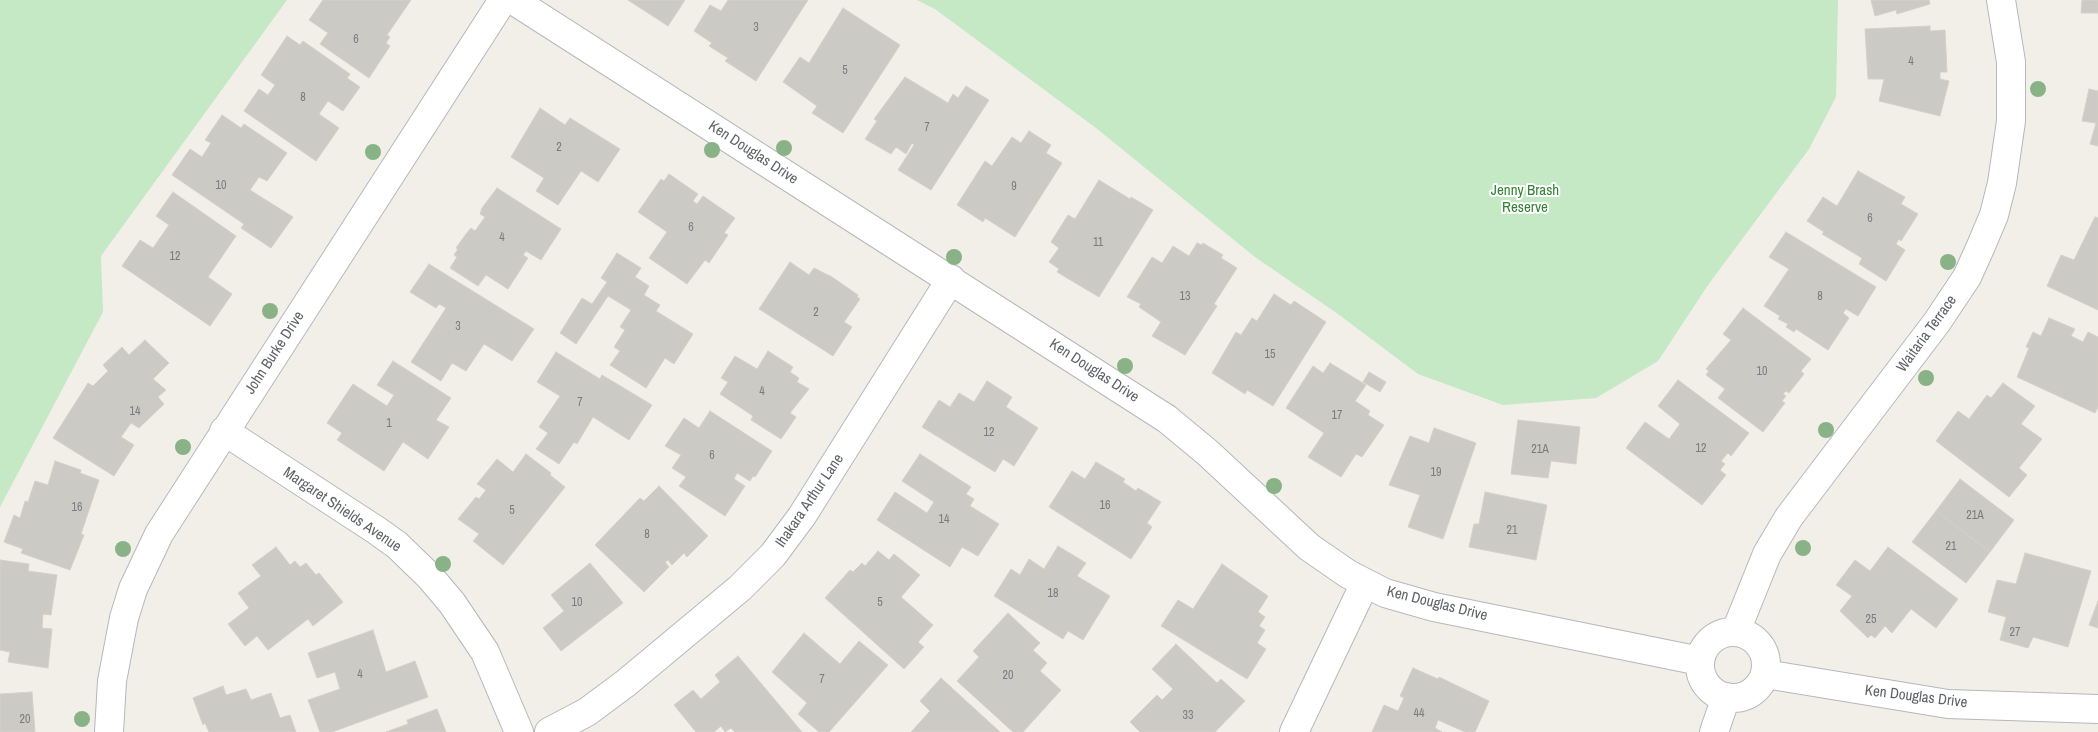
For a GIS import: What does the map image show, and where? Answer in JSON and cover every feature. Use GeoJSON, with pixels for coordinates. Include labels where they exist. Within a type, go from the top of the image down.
{"type":"FeatureCollection","features":[{"type":"Feature","properties":{"kind":"street","name":"John Burke Drive"},"geometry":{"type":"LineString","coordinates":[[109,732],[110,700],[116,650],[134,589],[159,534],[503,0]]}},
{"type":"Feature","properties":{"kind":"street","name":"Ken Douglas Drive"},"geometry":{"type":"LineString","coordinates":[[513,0],[1167,419],[1208,453],[1309,547],[1366,583],[1385,592],[1434,607],[1700,660]]}},
{"type":"Feature","properties":{"kind":"street","name":"Waitaria Terrace"},"geometry":{"type":"LineString","coordinates":[[1736,631],[1767,554],[1789,517],[1937,322],[1967,277],[1981,246],[1994,215],[2002,183],[2011,121],[2011,62],[2001,0]]}},
{"type":"Feature","properties":{"kind":"street","name":"Ihakara Arthur Lane"},"geometry":{"type":"LineString","coordinates":[[549,732],[587,712],[626,682],[740,588],[773,556],[802,516],[952,280]]}},
{"type":"Feature","properties":{"kind":"street","name":"Margaret Shields Avenue"},"geometry":{"type":"LineString","coordinates":[[224,431],[376,530],[424,571],[452,603],[485,652],[519,732]]}},
{"type":"Feature","properties":{"kind":"street"},"geometry":{"type":"LineString","coordinates":[[1294,732],[1366,583]]}},
{"type":"Feature","properties":{"kind":"street"},"geometry":{"type":"LineString","coordinates":[[1736,631],[1753,639],[1760,646],[1764,655],[1764,674],[1753,691],[1745,696],[1726,697],[1709,688],[1704,681],[1700,660],[1710,641],[1721,635],[1736,631]]}},
{"type":"Feature","properties":{"kind":"street","name":"Ken Douglas Drive"},"geometry":{"type":"LineString","coordinates":[[1764,674],[1948,704],[2098,709]]}},
{"type":"Feature","properties":{"kind":"street"},"geometry":{"type":"LineString","coordinates":[[1714,732],[1726,697]]}},
{"type":"Feature","properties":{"kind":"green space"},"geometry":{"type":"Polygon","coordinates":[[[0,0],[287,0],[101,256],[103,312],[0,507],[0,0]]]}},
{"type":"Feature","properties":{"kind":"green space","name":"Jenny Brash Reserve"},"geometry":{"type":"Polygon","coordinates":[[[917,0],[1838,0],[1836,97],[1809,149],[1708,285],[1658,361],[1596,398],[1503,405],[1418,374],[1338,314],[1255,257],[1096,128],[935,9],[917,0]]]}},
{"type":"Feature","properties":{"kind":"building"},"geometry":{"type":"Polygon","coordinates":[[[323,0],[411,0],[387,35],[390,37],[386,43],[390,46],[369,78],[320,44],[328,33],[309,20],[323,0]]]}},
{"type":"Feature","properties":{"kind":"building"},"geometry":{"type":"Polygon","coordinates":[[[628,0],[685,0],[668,26],[628,0]]]}},
{"type":"Feature","properties":{"kind":"building"},"geometry":{"type":"Polygon","coordinates":[[[728,0],[808,0],[756,81],[725,61],[728,58],[709,46],[712,43],[694,31],[710,5],[721,11],[728,0]]]}},
{"type":"Feature","properties":{"kind":"building"},"geometry":{"type":"Polygon","coordinates":[[[1871,0],[1929,0],[1930,4],[1897,14],[1896,10],[1875,16],[1871,0]]]}},
{"type":"Feature","properties":{"kind":"building"},"geometry":{"type":"Polygon","coordinates":[[[2082,0],[2098,0],[2098,13],[2081,13],[2082,0]]]}},
{"type":"Feature","properties":{"kind":"building"},"geometry":{"type":"Polygon","coordinates":[[[843,8],[900,45],[843,133],[812,113],[817,106],[783,82],[800,57],[809,63],[843,8]]]}},
{"type":"Feature","properties":{"kind":"building"},"geometry":{"type":"Polygon","coordinates":[[[1930,26],[1930,31],[1945,30],[1947,72],[1940,72],[1940,79],[1949,81],[1940,116],[1879,101],[1884,79],[1868,79],[1865,29],[1930,26]]]}},
{"type":"Feature","properties":{"kind":"building"},"geometry":{"type":"Polygon","coordinates":[[[287,36],[300,45],[303,41],[350,74],[347,78],[360,87],[343,111],[328,101],[319,114],[339,128],[316,161],[244,111],[259,89],[268,95],[275,85],[261,75],[287,36]]]}},
{"type":"Feature","properties":{"kind":"building"},"geometry":{"type":"Polygon","coordinates":[[[905,77],[948,103],[953,94],[958,98],[966,86],[989,100],[931,190],[898,170],[914,145],[912,143],[906,154],[896,147],[891,154],[865,139],[877,121],[874,119],[905,77]]]}},
{"type":"Feature","properties":{"kind":"building"},"geometry":{"type":"Polygon","coordinates":[[[2089,89],[2098,91],[2098,146],[2090,144],[2096,123],[2082,121],[2089,89]]]}},
{"type":"Feature","properties":{"kind":"building"},"geometry":{"type":"Polygon","coordinates":[[[540,108],[565,125],[570,118],[620,149],[598,182],[581,171],[558,205],[536,191],[544,178],[511,157],[540,108]]]}},
{"type":"Feature","properties":{"kind":"building"},"geometry":{"type":"Polygon","coordinates":[[[222,115],[241,128],[244,124],[287,153],[267,181],[259,177],[250,190],[293,217],[271,248],[241,228],[244,224],[172,175],[190,149],[202,157],[211,143],[205,140],[222,115]]]}},
{"type":"Feature","properties":{"kind":"building"},"geometry":{"type":"Polygon","coordinates":[[[1029,131],[1051,145],[1046,153],[1062,163],[1015,237],[985,218],[983,222],[957,205],[985,161],[992,166],[1012,137],[1021,143],[1029,131]]]}},
{"type":"Feature","properties":{"kind":"building"},"geometry":{"type":"Polygon","coordinates":[[[1858,171],[1905,197],[1901,204],[1918,214],[1901,241],[1899,239],[1896,244],[1905,250],[1886,281],[1859,264],[1862,258],[1822,234],[1824,232],[1807,221],[1823,197],[1837,206],[1858,171]]]}},
{"type":"Feature","properties":{"kind":"building"},"geometry":{"type":"Polygon","coordinates":[[[669,174],[698,194],[693,201],[697,204],[703,196],[735,218],[724,233],[728,235],[709,263],[705,260],[687,284],[649,258],[667,232],[638,212],[661,179],[664,181],[669,174]]]}},
{"type":"Feature","properties":{"kind":"building"},"geometry":{"type":"Polygon","coordinates":[[[1099,180],[1130,199],[1131,197],[1153,210],[1099,297],[1057,272],[1059,269],[1049,262],[1059,248],[1051,242],[1068,215],[1075,219],[1099,180]]]}},
{"type":"Feature","properties":{"kind":"building"},"geometry":{"type":"Polygon","coordinates":[[[497,188],[561,229],[541,260],[526,251],[523,255],[528,258],[508,289],[486,275],[478,286],[450,268],[457,257],[454,255],[458,249],[456,248],[471,228],[475,231],[485,217],[480,214],[482,208],[497,188]]]}},
{"type":"Feature","properties":{"kind":"building"},"geometry":{"type":"Polygon","coordinates":[[[173,192],[236,236],[208,277],[232,294],[210,326],[122,266],[140,240],[153,248],[169,225],[156,216],[173,192]]]}},
{"type":"Feature","properties":{"kind":"building"},"geometry":{"type":"Polygon","coordinates":[[[2095,217],[2098,218],[2098,310],[2047,286],[2061,255],[2074,260],[2095,217]]]}},
{"type":"Feature","properties":{"kind":"building"},"geometry":{"type":"Polygon","coordinates":[[[1786,232],[1876,287],[1858,316],[1846,309],[1843,313],[1849,318],[1828,350],[1796,329],[1794,332],[1786,327],[1788,324],[1778,319],[1780,316],[1764,306],[1789,269],[1769,257],[1786,232]]]}},
{"type":"Feature","properties":{"kind":"building"},"geometry":{"type":"Polygon","coordinates":[[[1197,243],[1202,245],[1203,243],[1223,255],[1221,258],[1237,268],[1214,304],[1217,306],[1185,355],[1152,336],[1161,322],[1139,307],[1141,304],[1127,297],[1152,257],[1162,263],[1173,246],[1189,256],[1197,243]]]}},
{"type":"Feature","properties":{"kind":"building"},"geometry":{"type":"Polygon","coordinates":[[[617,253],[641,268],[635,277],[649,286],[644,295],[660,305],[656,311],[693,334],[674,364],[665,358],[646,388],[610,365],[620,351],[614,347],[625,330],[620,327],[631,310],[608,296],[576,344],[560,333],[582,298],[592,304],[607,282],[601,278],[617,253]]]}},
{"type":"Feature","properties":{"kind":"building"},"geometry":{"type":"Polygon","coordinates":[[[790,262],[809,275],[814,268],[832,277],[858,295],[857,297],[860,299],[844,322],[852,327],[833,356],[759,309],[790,262]]]}},
{"type":"Feature","properties":{"kind":"building"},"geometry":{"type":"Polygon","coordinates":[[[429,264],[534,329],[512,361],[484,344],[466,371],[452,363],[441,381],[411,362],[446,308],[439,304],[436,308],[410,292],[429,264]]]}},
{"type":"Feature","properties":{"kind":"building"},"geometry":{"type":"Polygon","coordinates":[[[1274,294],[1291,305],[1294,301],[1326,322],[1273,406],[1247,390],[1245,394],[1212,373],[1236,332],[1241,335],[1252,318],[1257,321],[1274,294]]]}},
{"type":"Feature","properties":{"kind":"building"},"geometry":{"type":"Polygon","coordinates":[[[1743,308],[1811,359],[1801,371],[1804,374],[1789,393],[1786,391],[1783,394],[1786,396],[1782,401],[1785,403],[1763,432],[1718,398],[1725,389],[1706,375],[1709,371],[1706,369],[1731,340],[1723,334],[1743,308]]]}},
{"type":"Feature","properties":{"kind":"building"},"geometry":{"type":"Polygon","coordinates":[[[2049,318],[2075,329],[2071,336],[2083,342],[2088,332],[2098,337],[2098,407],[2095,413],[2017,377],[2029,348],[2026,347],[2033,332],[2041,336],[2049,318]]]}},
{"type":"Feature","properties":{"kind":"building"},"geometry":{"type":"Polygon","coordinates":[[[145,340],[169,363],[153,379],[166,390],[158,397],[164,404],[139,428],[131,423],[121,437],[134,445],[114,476],[53,438],[88,383],[93,386],[108,371],[103,365],[122,347],[129,355],[145,340]]]}},
{"type":"Feature","properties":{"kind":"building"},"geometry":{"type":"Polygon","coordinates":[[[768,351],[793,367],[790,372],[799,378],[797,382],[809,389],[790,413],[796,417],[781,439],[751,420],[753,416],[720,394],[728,382],[721,378],[735,356],[757,369],[768,351]]]}},
{"type":"Feature","properties":{"kind":"building"},"geometry":{"type":"Polygon","coordinates":[[[556,352],[600,379],[602,375],[652,405],[629,440],[593,417],[577,444],[574,442],[559,464],[536,449],[548,433],[539,427],[560,396],[537,382],[556,352]]]}},
{"type":"Feature","properties":{"kind":"building"},"geometry":{"type":"Polygon","coordinates":[[[393,361],[451,398],[436,420],[449,427],[428,459],[403,442],[384,471],[337,440],[342,433],[327,423],[353,384],[387,406],[394,395],[377,385],[393,361]]]}},
{"type":"Feature","properties":{"kind":"building"},"geometry":{"type":"Polygon","coordinates":[[[1330,363],[1366,385],[1355,401],[1370,411],[1368,415],[1384,425],[1362,457],[1356,454],[1341,477],[1308,457],[1324,433],[1286,408],[1313,366],[1323,373],[1330,363]]]}},
{"type":"Feature","properties":{"kind":"building"},"geometry":{"type":"Polygon","coordinates":[[[1369,372],[1386,382],[1380,392],[1363,382],[1369,372]]]}},
{"type":"Feature","properties":{"kind":"building"},"geometry":{"type":"Polygon","coordinates":[[[1678,380],[1749,433],[1731,456],[1728,453],[1721,461],[1725,464],[1720,470],[1726,475],[1702,505],[1626,448],[1645,422],[1669,439],[1680,424],[1658,406],[1678,380]]]}},
{"type":"Feature","properties":{"kind":"building"},"geometry":{"type":"Polygon","coordinates":[[[987,381],[1012,397],[1006,407],[1038,428],[1014,466],[1003,459],[995,472],[922,427],[939,400],[950,407],[959,393],[974,402],[987,381]]]}},
{"type":"Feature","properties":{"kind":"building"},"geometry":{"type":"Polygon","coordinates":[[[2003,383],[2035,406],[2021,424],[2042,439],[2019,468],[2027,475],[2009,497],[1936,441],[1958,411],[1969,419],[1987,395],[1991,398],[2003,383]]]}},
{"type":"Feature","properties":{"kind":"building"},"geometry":{"type":"Polygon","coordinates":[[[710,411],[772,451],[755,477],[753,476],[750,481],[737,473],[734,479],[745,486],[725,516],[679,486],[686,477],[672,468],[681,455],[665,446],[684,418],[699,428],[710,411]]]}},
{"type":"Feature","properties":{"kind":"building"},"geometry":{"type":"Polygon","coordinates":[[[1518,420],[1580,427],[1576,464],[1551,461],[1548,478],[1511,474],[1518,420]]]}},
{"type":"Feature","properties":{"kind":"building"},"geometry":{"type":"Polygon","coordinates":[[[1434,428],[1476,443],[1443,539],[1408,527],[1420,495],[1389,485],[1410,436],[1429,443],[1434,428]]]}},
{"type":"Feature","properties":{"kind":"building"},"geometry":{"type":"Polygon","coordinates":[[[526,454],[551,473],[550,475],[565,487],[503,565],[473,541],[479,534],[458,519],[476,497],[479,499],[486,490],[477,484],[497,459],[513,472],[526,454]]]}},
{"type":"Feature","properties":{"kind":"building"},"geometry":{"type":"Polygon","coordinates":[[[920,454],[971,487],[966,494],[974,499],[970,506],[999,524],[978,556],[962,547],[950,567],[877,520],[895,492],[927,513],[934,502],[902,481],[920,454]]]}},
{"type":"Feature","properties":{"kind":"building"},"geometry":{"type":"Polygon","coordinates":[[[55,461],[81,470],[80,473],[99,480],[81,534],[84,535],[70,570],[21,553],[23,549],[4,542],[14,515],[20,518],[25,501],[28,502],[35,481],[48,485],[55,461]]]}},
{"type":"Feature","properties":{"kind":"building"},"geometry":{"type":"Polygon","coordinates":[[[1096,462],[1125,479],[1123,482],[1136,491],[1138,488],[1161,502],[1147,523],[1152,527],[1131,559],[1049,507],[1072,471],[1085,479],[1096,462]]]}},
{"type":"Feature","properties":{"kind":"building"},"geometry":{"type":"Polygon","coordinates":[[[1960,479],[2014,520],[1990,552],[1936,511],[1960,479]]]}},
{"type":"Feature","properties":{"kind":"building"},"geometry":{"type":"Polygon","coordinates":[[[659,486],[708,536],[687,557],[684,553],[672,565],[668,560],[665,562],[669,567],[644,592],[595,545],[640,498],[644,501],[659,486]]]}},
{"type":"Feature","properties":{"kind":"building"},"geometry":{"type":"Polygon","coordinates":[[[1485,492],[1547,505],[1536,560],[1469,547],[1474,524],[1479,524],[1485,492]]]}},
{"type":"Feature","properties":{"kind":"building"},"geometry":{"type":"Polygon","coordinates":[[[1936,511],[1990,552],[1966,583],[1912,542],[1936,511]]]}},
{"type":"Feature","properties":{"kind":"building"},"geometry":{"type":"Polygon","coordinates":[[[1058,546],[1086,563],[1077,576],[1110,596],[1083,640],[1068,631],[1063,639],[994,596],[1011,569],[1020,575],[1029,559],[1044,569],[1058,546]]]}},
{"type":"Feature","properties":{"kind":"building"},"geometry":{"type":"Polygon","coordinates":[[[276,547],[290,565],[295,561],[300,567],[306,563],[316,575],[319,573],[343,602],[313,626],[308,619],[268,650],[257,636],[245,646],[228,624],[249,608],[238,593],[261,576],[252,565],[276,547]]]}},
{"type":"Feature","properties":{"kind":"building"},"geometry":{"type":"Polygon","coordinates":[[[1888,547],[1958,599],[1936,628],[1911,609],[1892,633],[1885,626],[1875,638],[1871,635],[1868,638],[1840,611],[1852,596],[1836,585],[1855,560],[1870,571],[1888,547]]]}},
{"type":"Feature","properties":{"kind":"building"},"geometry":{"type":"Polygon","coordinates":[[[878,551],[889,560],[894,554],[920,575],[901,597],[933,625],[918,642],[924,647],[904,669],[825,598],[850,570],[853,572],[862,563],[865,566],[878,551]]]}},
{"type":"Feature","properties":{"kind":"building"},"geometry":{"type":"Polygon","coordinates":[[[2025,553],[2091,571],[2068,647],[2033,637],[2028,648],[2000,640],[2006,617],[1988,612],[1997,580],[2016,584],[2025,553]]]}},
{"type":"Feature","properties":{"kind":"building"},"geometry":{"type":"Polygon","coordinates":[[[0,560],[29,564],[28,571],[57,575],[51,615],[43,614],[42,628],[52,629],[48,668],[8,662],[10,652],[0,650],[0,560]]]}},
{"type":"Feature","properties":{"kind":"building"},"geometry":{"type":"Polygon","coordinates":[[[590,563],[623,603],[561,651],[543,628],[564,611],[551,595],[590,563]]]}},
{"type":"Feature","properties":{"kind":"building"},"geometry":{"type":"Polygon","coordinates":[[[1222,564],[1268,596],[1258,612],[1265,617],[1259,626],[1265,630],[1257,643],[1266,649],[1247,679],[1161,626],[1178,600],[1193,609],[1222,564]]]}},
{"type":"Feature","properties":{"kind":"building"},"geometry":{"type":"Polygon","coordinates":[[[2098,601],[2098,628],[2089,625],[2098,601]]]}},
{"type":"Feature","properties":{"kind":"building"},"geometry":{"type":"Polygon","coordinates":[[[1008,613],[1040,643],[1033,650],[1047,663],[1040,671],[1061,690],[1023,732],[1013,732],[957,681],[979,657],[973,651],[1008,613]]]}},
{"type":"Feature","properties":{"kind":"building"},"geometry":{"type":"Polygon","coordinates":[[[373,630],[386,672],[415,661],[428,697],[332,732],[320,732],[308,700],[340,689],[335,672],[317,678],[308,653],[373,630]]]}},
{"type":"Feature","properties":{"kind":"building"},"geometry":{"type":"Polygon","coordinates":[[[804,633],[840,664],[859,641],[888,665],[829,732],[819,732],[798,714],[807,703],[772,672],[804,633]]]}},
{"type":"Feature","properties":{"kind":"building"},"geometry":{"type":"Polygon","coordinates":[[[1176,644],[1217,683],[1221,679],[1245,701],[1215,732],[1140,732],[1130,722],[1157,695],[1162,700],[1173,689],[1152,669],[1176,644]]]}},
{"type":"Feature","properties":{"kind":"building"},"geometry":{"type":"Polygon","coordinates":[[[738,656],[802,732],[735,732],[731,728],[725,732],[721,726],[714,732],[696,732],[674,705],[693,690],[701,699],[720,682],[715,675],[738,656]]]}},
{"type":"Feature","properties":{"kind":"building"},"geometry":{"type":"Polygon","coordinates":[[[1413,668],[1438,679],[1439,677],[1489,701],[1475,732],[1465,732],[1438,720],[1435,728],[1442,732],[1372,732],[1384,705],[1398,711],[1404,698],[1400,696],[1413,668]]]}},
{"type":"Feature","properties":{"kind":"building"},"geometry":{"type":"Polygon","coordinates":[[[941,678],[1000,732],[911,732],[930,711],[920,701],[941,678]]]}},
{"type":"Feature","properties":{"kind":"building"},"geometry":{"type":"Polygon","coordinates":[[[223,686],[226,695],[246,689],[251,700],[271,693],[280,718],[290,715],[296,732],[209,732],[205,723],[203,725],[193,698],[223,686]]]}},
{"type":"Feature","properties":{"kind":"building"},"geometry":{"type":"Polygon","coordinates":[[[32,692],[35,732],[0,732],[0,694],[32,692]]]}},
{"type":"Feature","properties":{"kind":"building"},"geometry":{"type":"Polygon","coordinates":[[[437,709],[446,732],[386,732],[408,724],[407,720],[437,709]]]}}]}
